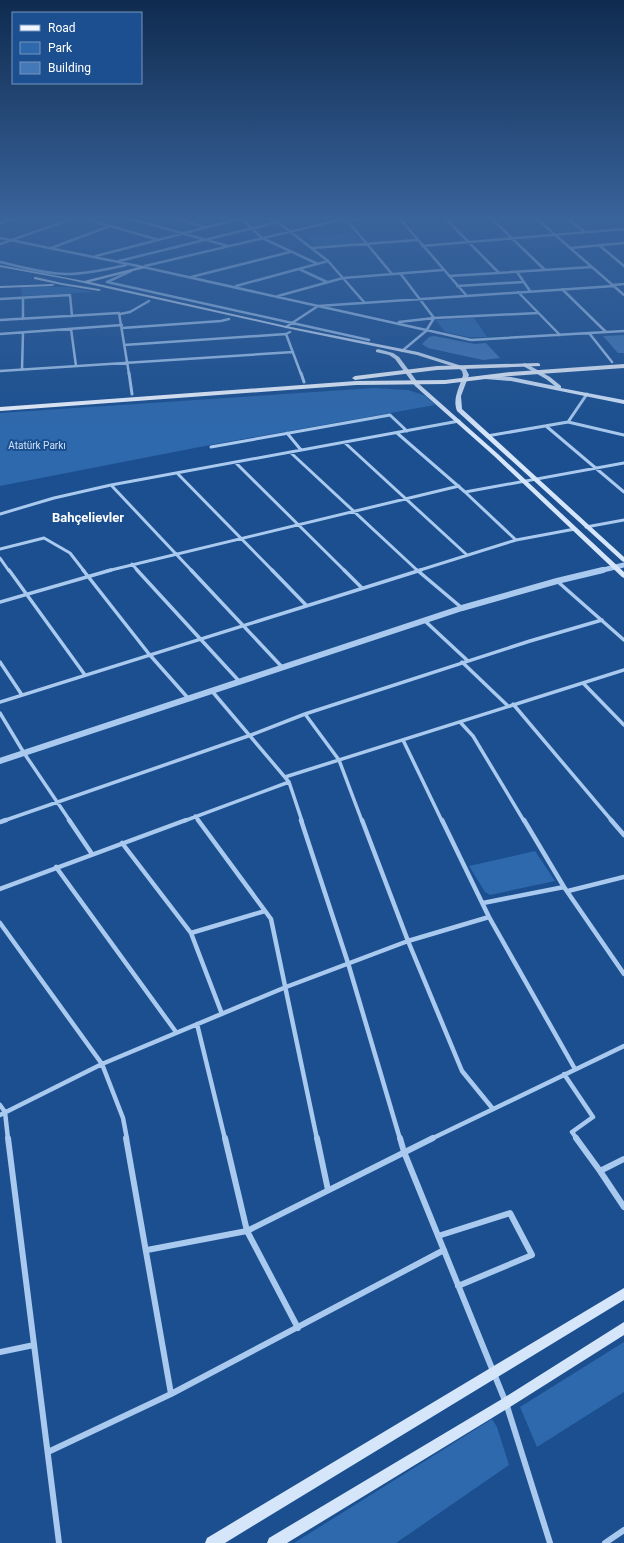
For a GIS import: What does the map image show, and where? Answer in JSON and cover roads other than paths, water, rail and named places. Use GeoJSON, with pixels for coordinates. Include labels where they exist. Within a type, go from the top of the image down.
{"type":"FeatureCollection","features":[{"type":"Feature","properties":{"kind":"main road"},"geometry":{"type":"LineString","coordinates":[[101,291],[393,355],[401,361],[415,383],[460,421],[624,576]]}},
{"type":"Feature","properties":{"kind":"main road"},"geometry":{"type":"LineString","coordinates":[[125,291],[286,327],[402,350],[460,367],[464,370],[466,375],[458,394],[456,403],[458,410],[624,560]]}},
{"type":"Feature","properties":{"kind":"main road"},"geometry":{"type":"LineString","coordinates":[[0,403],[304,382],[351,378],[406,370],[624,361]]}},
{"type":"Feature","properties":{"kind":"main road"},"geometry":{"type":"LineString","coordinates":[[525,365],[537,371],[563,389]]}},
{"type":"Feature","properties":{"kind":"main road"},"geometry":{"type":"LineString","coordinates":[[0,409],[356,383],[415,383],[465,380],[537,371],[624,366]]}},
{"type":"Feature","properties":{"kind":"main road"},"geometry":{"type":"LineString","coordinates":[[485,377],[510,379],[624,402]]}},
{"type":"Feature","properties":{"kind":"main road"},"geometry":{"type":"LineString","coordinates":[[212,1543],[494,1374],[624,1294]]}},
{"type":"Feature","properties":{"kind":"main road"},"geometry":{"type":"LineString","coordinates":[[274,1543],[506,1403],[624,1328]]}},
{"type":"Feature","properties":{"kind":"street"},"geometry":{"type":"LineString","coordinates":[[147,291],[369,340]]}},
{"type":"Feature","properties":{"kind":"street"},"geometry":{"type":"LineString","coordinates":[[251,291],[396,322],[426,331],[471,340],[624,331]]}},
{"type":"Feature","properties":{"kind":"street"},"geometry":{"type":"LineString","coordinates":[[276,297],[297,291]]}},
{"type":"Feature","properties":{"kind":"street"},"geometry":{"type":"LineString","coordinates":[[354,291],[364,302]]}},
{"type":"Feature","properties":{"kind":"street"},"geometry":{"type":"LineString","coordinates":[[414,291],[434,318]]}},
{"type":"Feature","properties":{"kind":"street"},"geometry":{"type":"LineString","coordinates":[[462,291],[466,295]]}},
{"type":"Feature","properties":{"kind":"street"},"geometry":{"type":"LineString","coordinates":[[286,327],[293,324],[318,306],[530,291]]}},
{"type":"Feature","properties":{"kind":"street"},"geometry":{"type":"LineString","coordinates":[[564,291],[606,332]]}},
{"type":"Feature","properties":{"kind":"street"},"geometry":{"type":"LineString","coordinates":[[518,292],[560,335]]}},
{"type":"Feature","properties":{"kind":"street"},"geometry":{"type":"LineString","coordinates":[[0,299],[70,295],[72,316]]}},
{"type":"Feature","properties":{"kind":"street"},"geometry":{"type":"LineString","coordinates":[[23,298],[24,319]]}},
{"type":"Feature","properties":{"kind":"street"},"geometry":{"type":"LineString","coordinates":[[0,320],[117,312],[120,314],[130,312],[149,301]]}},
{"type":"Feature","properties":{"kind":"street"},"geometry":{"type":"LineString","coordinates":[[396,322],[434,318],[538,313]]}},
{"type":"Feature","properties":{"kind":"street"},"geometry":{"type":"LineString","coordinates":[[120,314],[132,394]]}},
{"type":"Feature","properties":{"kind":"street"},"geometry":{"type":"LineString","coordinates":[[402,350],[426,331],[434,318]]}},
{"type":"Feature","properties":{"kind":"street"},"geometry":{"type":"LineString","coordinates":[[0,334],[221,321],[229,319]]}},
{"type":"Feature","properties":{"kind":"street"},"geometry":{"type":"LineString","coordinates":[[71,329],[76,366]]}},
{"type":"Feature","properties":{"kind":"street"},"geometry":{"type":"LineString","coordinates":[[22,369],[23,333]]}},
{"type":"Feature","properties":{"kind":"street"},"geometry":{"type":"LineString","coordinates":[[124,345],[288,333],[304,382]]}},
{"type":"Feature","properties":{"kind":"street"},"geometry":{"type":"LineString","coordinates":[[589,333],[612,362]]}},
{"type":"Feature","properties":{"kind":"street"},"geometry":{"type":"LineString","coordinates":[[0,371],[293,352]]}},
{"type":"Feature","properties":{"kind":"street"},"geometry":{"type":"LineString","coordinates":[[568,422],[586,394]]}},
{"type":"Feature","properties":{"kind":"street"},"geometry":{"type":"LineString","coordinates":[[211,447],[390,415],[407,431]]}},
{"type":"Feature","properties":{"kind":"street"},"geometry":{"type":"LineString","coordinates":[[0,514],[54,498],[111,485],[460,421]]}},
{"type":"Feature","properties":{"kind":"street"},"geometry":{"type":"LineString","coordinates":[[487,436],[568,422],[624,435]]}},
{"type":"Feature","properties":{"kind":"street"},"geometry":{"type":"LineString","coordinates":[[546,426],[624,492]]}},
{"type":"Feature","properties":{"kind":"street"},"geometry":{"type":"LineString","coordinates":[[287,433],[302,450]]}},
{"type":"Feature","properties":{"kind":"street"},"geometry":{"type":"LineString","coordinates":[[397,433],[459,486],[516,540]]}},
{"type":"Feature","properties":{"kind":"street"},"geometry":{"type":"LineString","coordinates":[[344,442],[467,555]]}},
{"type":"Feature","properties":{"kind":"street"},"geometry":{"type":"LineString","coordinates":[[290,452],[416,571],[462,608]]}},
{"type":"Feature","properties":{"kind":"street"},"geometry":{"type":"LineString","coordinates":[[235,462],[362,588]]}},
{"type":"Feature","properties":{"kind":"street"},"geometry":{"type":"LineString","coordinates":[[465,492],[624,463]]}},
{"type":"Feature","properties":{"kind":"street"},"geometry":{"type":"LineString","coordinates":[[177,473],[306,605]]}},
{"type":"Feature","properties":{"kind":"street"},"geometry":{"type":"LineString","coordinates":[[111,485],[174,554],[282,667]]}},
{"type":"Feature","properties":{"kind":"street"},"geometry":{"type":"LineString","coordinates":[[0,602],[132,564],[459,486]]}},
{"type":"Feature","properties":{"kind":"street"},"geometry":{"type":"LineString","coordinates":[[586,527],[624,520]]}},
{"type":"Feature","properties":{"kind":"street"},"geometry":{"type":"LineString","coordinates":[[0,702],[516,540],[575,529]]}},
{"type":"Feature","properties":{"kind":"street"},"geometry":{"type":"LineString","coordinates":[[0,548],[44,538],[70,553],[149,654],[188,698]]}},
{"type":"Feature","properties":{"kind":"street"},"geometry":{"type":"LineString","coordinates":[[0,558],[85,675]]}},
{"type":"Feature","properties":{"kind":"street"},"geometry":{"type":"LineString","coordinates":[[132,564],[239,681]]}},
{"type":"Feature","properties":{"kind":"street"},"geometry":{"type":"LineString","coordinates":[[0,761],[462,608],[557,581],[624,565]]}},
{"type":"Feature","properties":{"kind":"street"},"geometry":{"type":"LineString","coordinates":[[557,581],[624,640]]}},
{"type":"Feature","properties":{"kind":"street"},"geometry":{"type":"LineString","coordinates":[[0,822],[251,735],[305,714],[462,662],[602,620]]}},
{"type":"Feature","properties":{"kind":"street"},"geometry":{"type":"LineString","coordinates":[[425,621],[468,661]]}},
{"type":"Feature","properties":{"kind":"street"},"geometry":{"type":"LineString","coordinates":[[0,662],[22,695]]}},
{"type":"Feature","properties":{"kind":"street"},"geometry":{"type":"LineString","coordinates":[[462,662],[508,706]]}},
{"type":"Feature","properties":{"kind":"street"},"geometry":{"type":"LineString","coordinates":[[285,777],[624,670]]}},
{"type":"Feature","properties":{"kind":"street"},"geometry":{"type":"LineString","coordinates":[[583,682],[624,725]]}},
{"type":"Feature","properties":{"kind":"street"},"geometry":{"type":"LineString","coordinates":[[211,690],[251,735],[289,782],[348,962],[404,1152],[506,1403],[550,1543]]}},
{"type":"Feature","properties":{"kind":"street"},"geometry":{"type":"LineString","coordinates":[[513,704],[623,832]]}},
{"type":"Feature","properties":{"kind":"street"},"geometry":{"type":"LineString","coordinates":[[0,713],[24,753],[92,854]]}},
{"type":"Feature","properties":{"kind":"street"},"geometry":{"type":"LineString","coordinates":[[305,714],[339,760],[408,941],[462,1071],[493,1109]]}},
{"type":"Feature","properties":{"kind":"street"},"geometry":{"type":"LineString","coordinates":[[460,722],[473,736],[564,886],[624,974]]}},
{"type":"Feature","properties":{"kind":"street"},"geometry":{"type":"LineString","coordinates":[[403,740],[489,917],[575,1069]]}},
{"type":"Feature","properties":{"kind":"street"},"geometry":{"type":"LineString","coordinates":[[0,889],[289,782]]}},
{"type":"Feature","properties":{"kind":"street"},"geometry":{"type":"LineString","coordinates":[[195,816],[271,919],[328,1190]]}},
{"type":"Feature","properties":{"kind":"street"},"geometry":{"type":"LineString","coordinates":[[122,843],[191,934],[222,1014]]}},
{"type":"Feature","properties":{"kind":"street"},"geometry":{"type":"LineString","coordinates":[[56,868],[176,1032]]}},
{"type":"Feature","properties":{"kind":"street"},"geometry":{"type":"LineString","coordinates":[[568,892],[624,876]]}},
{"type":"Feature","properties":{"kind":"street"},"geometry":{"type":"LineString","coordinates":[[483,903],[564,886]]}},
{"type":"Feature","properties":{"kind":"street"},"geometry":{"type":"LineString","coordinates":[[191,934],[265,911]]}},
{"type":"Feature","properties":{"kind":"street"},"geometry":{"type":"LineString","coordinates":[[2,1113],[102,1064],[176,1032],[348,962],[408,941],[489,917]]}},
{"type":"Feature","properties":{"kind":"street"},"geometry":{"type":"LineString","coordinates":[[0,923],[102,1064],[123,1118],[171,1394]]}},
{"type":"Feature","properties":{"kind":"street"},"geometry":{"type":"LineString","coordinates":[[197,1024],[247,1231],[298,1328]]}},
{"type":"Feature","properties":{"kind":"street"},"geometry":{"type":"LineString","coordinates":[[147,1250],[247,1231],[404,1152],[624,1046]]}},
{"type":"Feature","properties":{"kind":"street"},"geometry":{"type":"LineString","coordinates":[[564,1074],[593,1117],[572,1132],[624,1207]]}},
{"type":"Feature","properties":{"kind":"street"},"geometry":{"type":"LineString","coordinates":[[0,1105],[34,1345],[59,1543]]}},
{"type":"Feature","properties":{"kind":"street"},"geometry":{"type":"LineString","coordinates":[[600,1171],[624,1159]]}},
{"type":"Feature","properties":{"kind":"street"},"geometry":{"type":"LineString","coordinates":[[438,1236],[510,1213],[532,1255],[458,1286]]}},
{"type":"Feature","properties":{"kind":"street"},"geometry":{"type":"LineString","coordinates":[[48,1452],[171,1394],[444,1250]]}},
{"type":"Feature","properties":{"kind":"street"},"geometry":{"type":"LineString","coordinates":[[0,1352],[34,1345]]}},
{"type":"Feature","properties":{"kind":"street"},"geometry":{"type":"LineString","coordinates":[[605,1543],[624,1530]]}},
{"type":"Feature","properties":{"kind":"district","name":"Bahçelievler"},"geometry":{"type":"Point","coordinates":[88,517]}},
{"type":"Feature","properties":{"kind":"park label","name":"Atatürk Parkı"},"geometry":{"type":"Point","coordinates":[37,445]}}]}
